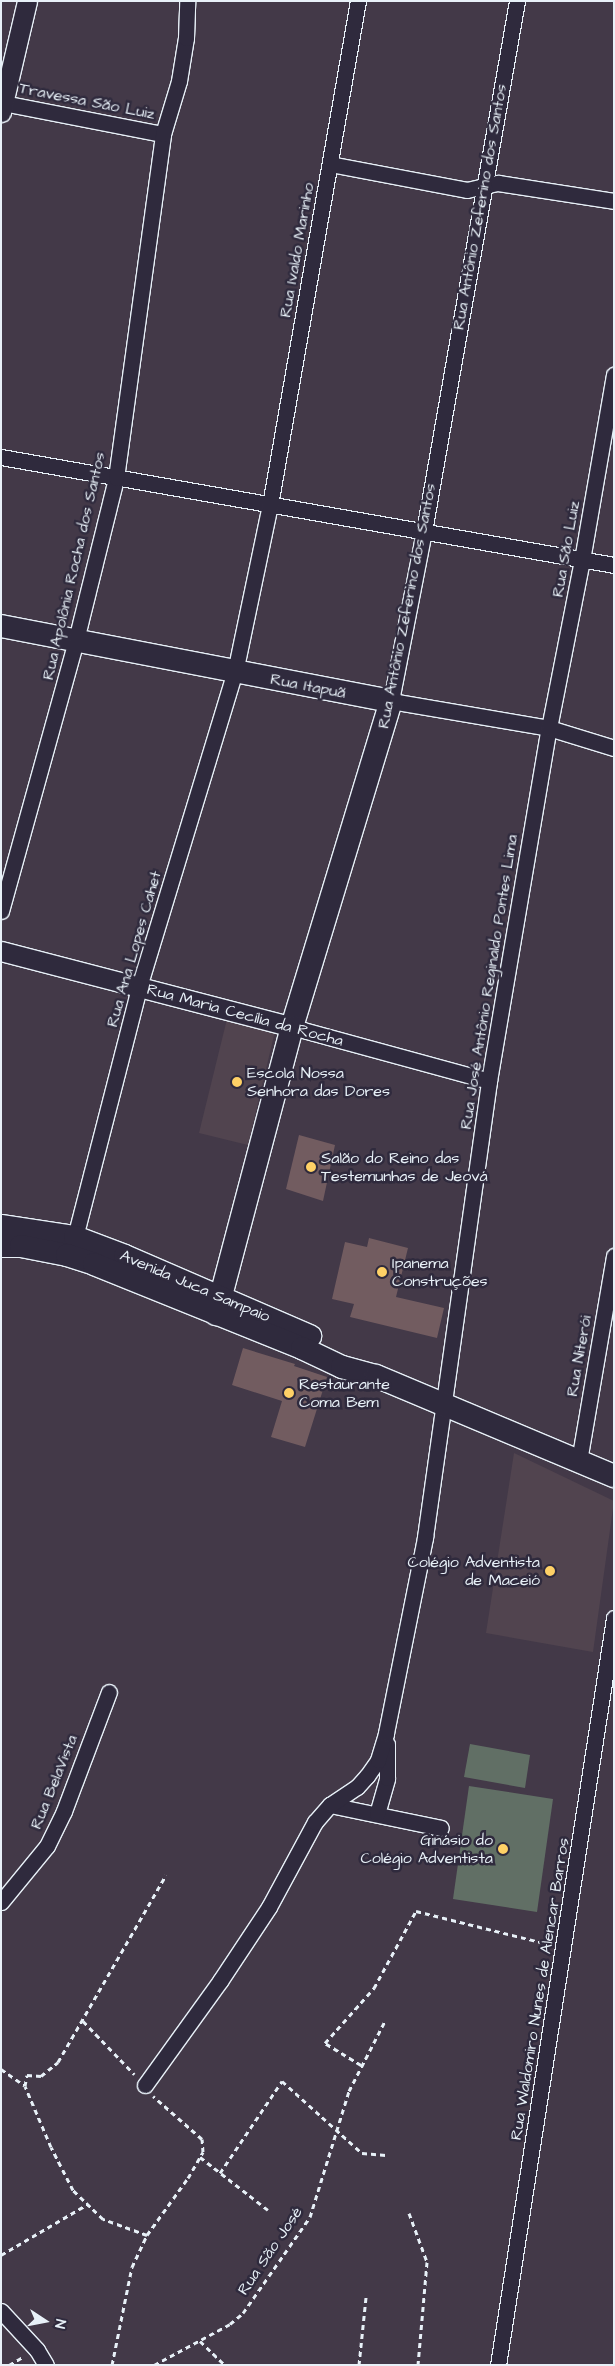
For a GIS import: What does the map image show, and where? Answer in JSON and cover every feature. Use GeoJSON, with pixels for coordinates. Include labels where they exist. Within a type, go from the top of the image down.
{"type":"FeatureCollection","features":[{"type":"Feature","properties":{"kind":"main road","name":"Rua Itapuã"},"geometry":{"type":"LineString","coordinates":[[1,626],[391,701]]}},
{"type":"Feature","properties":{"kind":"main road","name":"Rua Antônio Zeferino dos Santos"},"geometry":{"type":"LineString","coordinates":[[219,1306],[292,1027],[391,701]]}},
{"type":"Feature","properties":{"kind":"main road","name":"Avenida Juca Sampaio"},"geometry":{"type":"LineString","coordinates":[[1,1226],[75,1237],[125,1256],[219,1306],[342,1367],[376,1376],[614,1476]]}},
{"type":"Feature","properties":{"kind":"main road","name":"Avenida Juca Sampaio"},"geometry":{"type":"LineString","coordinates":[[1,1246],[21,1246],[67,1255],[219,1306]]}},
{"type":"Feature","properties":{"kind":"street"},"geometry":{"type":"LineString","coordinates":[[2,108],[8,53],[27,1]]}},
{"type":"Feature","properties":{"kind":"street","name":"Rua Apolônia Rocha dos Santos"},"geometry":{"type":"LineString","coordinates":[[1,911],[76,640],[116,478],[163,134],[179,81],[186,38],[187,1]]}},
{"type":"Feature","properties":{"kind":"street","name":"Rua Ivaldo Marinho"},"geometry":{"type":"LineString","coordinates":[[235,672],[270,505],[358,1]]}},
{"type":"Feature","properties":{"kind":"street","name":"Rua Antônio Zeferino dos Santos"},"geometry":{"type":"LineString","coordinates":[[391,701],[424,531],[516,1]]}},
{"type":"Feature","properties":{"kind":"street","name":"Travessa São Luiz"},"geometry":{"type":"LineString","coordinates":[[2,108],[163,134]]}},
{"type":"Feature","properties":{"kind":"street"},"geometry":{"type":"LineString","coordinates":[[330,164],[466,190],[498,182],[614,201]]}},
{"type":"Feature","properties":{"kind":"street","name":"Rua São Luiz"},"geometry":{"type":"LineString","coordinates":[[549,728],[582,560],[614,375]]}},
{"type":"Feature","properties":{"kind":"street"},"geometry":{"type":"LineString","coordinates":[[1,457],[614,565]]}},
{"type":"Feature","properties":{"kind":"street","name":"Rua Ana Lopes Cahet"},"geometry":{"type":"LineString","coordinates":[[75,1237],[139,987],[235,672]]}},
{"type":"Feature","properties":{"kind":"street","name":"Rua Itapuã"},"geometry":{"type":"LineString","coordinates":[[391,701],[549,728],[614,748]]}},
{"type":"Feature","properties":{"kind":"street","name":"Rua José Antônio Reginaldo Pontes Lima"},"geometry":{"type":"LineString","coordinates":[[145,2085],[220,1981],[269,1907],[315,1822],[330,1804],[358,1787],[378,1760],[386,1733],[425,1537],[489,1082],[549,728]]}},
{"type":"Feature","properties":{"kind":"street","name":"Rua Maria Cecília da Rocha"},"geometry":{"type":"LineString","coordinates":[[1,951],[292,1027],[489,1082]]}},
{"type":"Feature","properties":{"kind":"street","name":"Rua Niterói"},"geometry":{"type":"LineString","coordinates":[[579,1461],[614,1256]]}},
{"type":"Feature","properties":{"kind":"street","name":"Rua Waldomiro Nunes de Alencar Barros"},"geometry":{"type":"LineString","coordinates":[[498,2365],[614,1618]]}},
{"type":"Feature","properties":{"kind":"street","name":"Rua BelaVista"},"geometry":{"type":"LineString","coordinates":[[1,1902],[47,1846],[64,1811],[109,1692]]}},
{"type":"Feature","properties":{"kind":"street"},"geometry":{"type":"LineString","coordinates":[[377,1814],[386,1778],[388,1756],[386,1733]]}},
{"type":"Feature","properties":{"kind":"street"},"geometry":{"type":"LineString","coordinates":[[330,1804],[441,1828]]}},
{"type":"Feature","properties":{"kind":"street"},"geometry":{"type":"LineString","coordinates":[[1,2311],[37,2350],[46,2365]]}},
{"type":"Feature","properties":{"kind":"path"},"geometry":{"type":"LineString","coordinates":[[25,2086],[27,2075],[41,2076],[58,2062],[166,1876]]}},
{"type":"Feature","properties":{"kind":"path"},"geometry":{"type":"LineString","coordinates":[[361,2065],[325,2043],[374,1988],[416,1911],[564,1947]]}},
{"type":"Feature","properties":{"kind":"path"},"geometry":{"type":"LineString","coordinates":[[83,2021],[145,2085],[156,2100],[202,2139],[203,2152],[188,2178],[147,2235],[132,2267],[112,2365]]}},
{"type":"Feature","properties":{"kind":"path","name":"Rua São José"},"geometry":{"type":"LineString","coordinates":[[154,2365],[230,2324],[243,2313],[310,2217],[349,2091],[385,2022]]}},
{"type":"Feature","properties":{"kind":"path"},"geometry":{"type":"LineString","coordinates":[[1,2070],[25,2086],[51,2147],[74,2190],[104,2219],[147,2235]]}},
{"type":"Feature","properties":{"kind":"path"},"geometry":{"type":"LineString","coordinates":[[220,2173],[282,2082],[324,2116],[336,2130],[362,2152],[386,2155]]}},
{"type":"Feature","properties":{"kind":"path"},"geometry":{"type":"LineString","coordinates":[[200,2157],[268,2210]]}},
{"type":"Feature","properties":{"kind":"path"},"geometry":{"type":"LineString","coordinates":[[1,2255],[88,2204]]}},
{"type":"Feature","properties":{"kind":"path"},"geometry":{"type":"LineString","coordinates":[[409,2213],[427,2262],[418,2365]]}},
{"type":"Feature","properties":{"kind":"path"},"geometry":{"type":"LineString","coordinates":[[359,2365],[366,2297]]}},
{"type":"Feature","properties":{"kind":"path"},"geometry":{"type":"LineString","coordinates":[[200,2341],[225,2365]]}},
{"type":"Feature","properties":{"kind":"shaded area","name":"Escola Nossa Senhora das Dores"},"geometry":{"type":"Polygon","coordinates":[[[227,1019],[275,1031],[248,1145],[199,1133],[227,1019]]]}},
{"type":"Feature","properties":{"kind":"shaded area","name":"Colégio Adventista de Maceió"},"geometry":{"type":"Polygon","coordinates":[[[514,1453],[614,1501],[593,1652],[486,1633],[514,1453]]]}},
{"type":"Feature","properties":{"kind":"green space"},"geometry":{"type":"Polygon","coordinates":[[[470,1744],[530,1755],[525,1788],[464,1777],[470,1744]]]}},
{"type":"Feature","properties":{"kind":"green space","name":"Ginásio do Colégio Adventista"},"geometry":{"type":"Polygon","coordinates":[[[469,1786],[553,1799],[537,1912],[453,1899],[469,1786]]]}},
{"type":"Feature","properties":{"kind":"building","name":"Salão do Reino das Testemunhas de Jeová"},"geometry":{"type":"Polygon","coordinates":[[[299,1135],[335,1145],[323,1201],[286,1189],[299,1135]]]}},
{"type":"Feature","properties":{"kind":"building","name":"Ipanema Construções"},"geometry":{"type":"Polygon","coordinates":[[[369,1238],[408,1248],[396,1297],[444,1308],[437,1338],[350,1317],[354,1304],[332,1299],[345,1242],[367,1247],[369,1238]]]}},
{"type":"Feature","properties":{"kind":"building","name":"Restaurante Coma Bem"},"geometry":{"type":"Polygon","coordinates":[[[243,1348],[295,1364],[294,1366],[327,1377],[305,1447],[271,1437],[282,1401],[232,1385],[243,1348]]]}},
{"type":"Feature","properties":{"kind":"place","name":"Escola Nossa Senhora das Dores"},"geometry":{"type":"Point","coordinates":[237,1082]}},
{"type":"Feature","properties":{"kind":"place","name":"Salão do Reino das Testemunhas de Jeová"},"geometry":{"type":"Point","coordinates":[311,1167]}},
{"type":"Feature","properties":{"kind":"place","name":"Ipanema Construções"},"geometry":{"type":"Point","coordinates":[382,1272]}},
{"type":"Feature","properties":{"kind":"place","name":"Restaurante Coma Bem"},"geometry":{"type":"Point","coordinates":[289,1393]}},
{"type":"Feature","properties":{"kind":"place","name":"Colégio Adventista de Maceió"},"geometry":{"type":"Point","coordinates":[550,1571]}},
{"type":"Feature","properties":{"kind":"place","name":"Ginásio do Colégio Adventista"},"geometry":{"type":"Point","coordinates":[503,1849]}}]}
